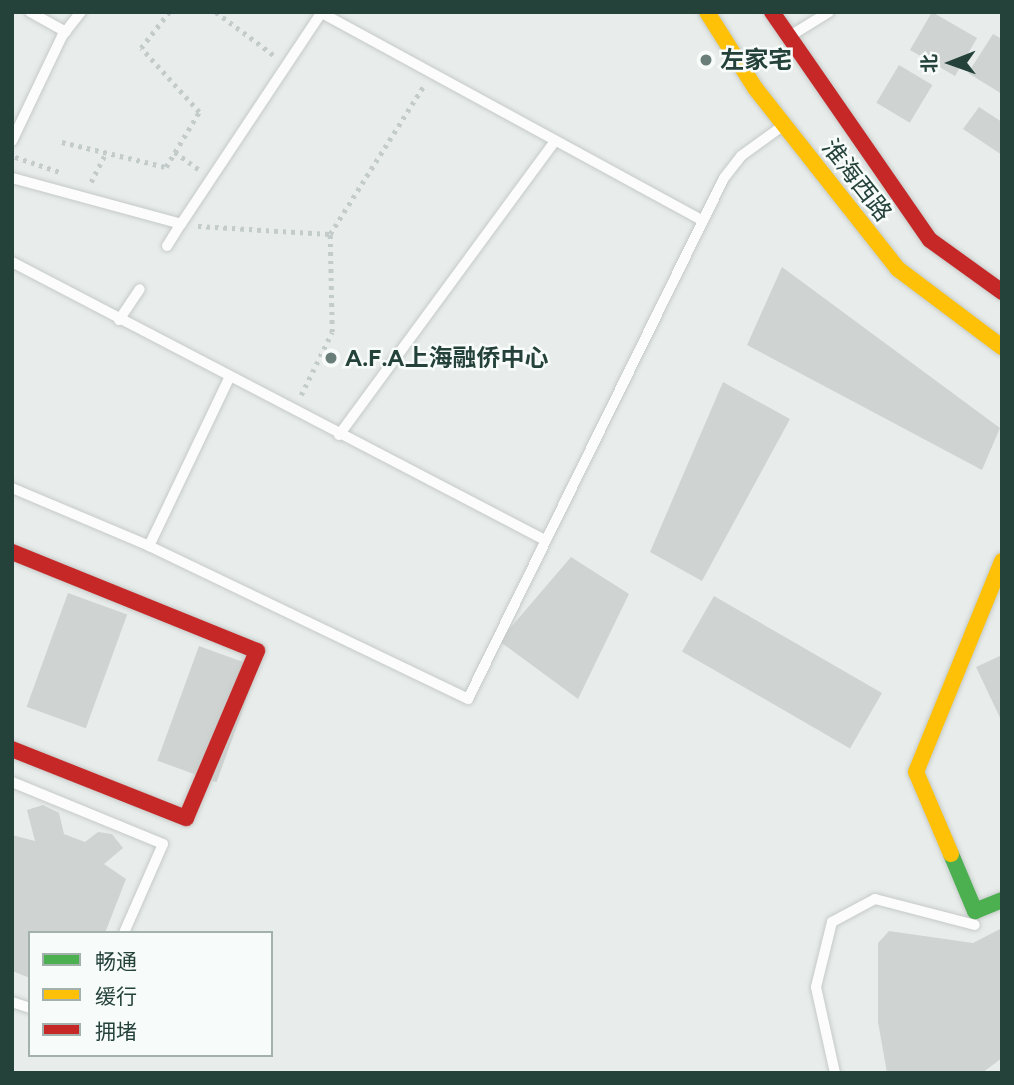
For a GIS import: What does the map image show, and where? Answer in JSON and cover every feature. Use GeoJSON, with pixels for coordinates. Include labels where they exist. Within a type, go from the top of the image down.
{"type":"FeatureCollection","features":[{"type":"Feature","properties":{"kind":"street","name":"淮海西路"},"geometry":{"type":"LineString","coordinates":[[707,12],[785,125],[898,269],[1002,347]]}},
{"type":"Feature","properties":{"kind":"street","name":"淮海西路"},"geometry":{"type":"LineString","coordinates":[[772,12],[930,240],[1002,292]]}},
{"type":"Feature","properties":{"kind":"street"},"geometry":{"type":"LineString","coordinates":[[12,552],[257,651],[186,818],[12,749]]}},
{"type":"Feature","properties":{"kind":"street"},"geometry":{"type":"LineString","coordinates":[[1002,561],[916,772],[975,911],[1002,900]]}},
{"type":"Feature","properties":{"kind":"lane"},"geometry":{"type":"LineString","coordinates":[[30,12],[66,32]]}},
{"type":"Feature","properties":{"kind":"lane"},"geometry":{"type":"LineString","coordinates":[[12,141],[66,32],[81,12]]}},
{"type":"Feature","properties":{"kind":"lane"},"geometry":{"type":"LineString","coordinates":[[789,36],[830,12]]}},
{"type":"Feature","properties":{"kind":"lane"},"geometry":{"type":"LineString","coordinates":[[167,246],[321,13],[701,220]]}},
{"type":"Feature","properties":{"kind":"lane"},"geometry":{"type":"LineString","coordinates":[[12,488],[149,546],[468,699],[701,220],[741,156],[785,125]]}},
{"type":"Feature","properties":{"kind":"lane"},"geometry":{"type":"LineString","coordinates":[[340,435],[555,141]]}},
{"type":"Feature","properties":{"kind":"lane"},"geometry":{"type":"LineString","coordinates":[[12,178],[181,224]]}},
{"type":"Feature","properties":{"kind":"lane"},"geometry":{"type":"LineString","coordinates":[[12,262],[229,378],[545,540]]}},
{"type":"Feature","properties":{"kind":"lane"},"geometry":{"type":"LineString","coordinates":[[119,320],[140,289]]}},
{"type":"Feature","properties":{"kind":"lane"},"geometry":{"type":"LineString","coordinates":[[149,546],[229,378]]}},
{"type":"Feature","properties":{"kind":"lane"},"geometry":{"type":"LineString","coordinates":[[12,782],[163,844],[125,931]]}},
{"type":"Feature","properties":{"kind":"lane"},"geometry":{"type":"LineString","coordinates":[[835,1073],[816,987],[832,922],[875,899],[975,925]]}},
{"type":"Feature","properties":{"kind":"path"},"geometry":{"type":"LineString","coordinates":[[62,142],[166,167],[199,112],[141,48],[169,12]]}},
{"type":"Feature","properties":{"kind":"path"},"geometry":{"type":"LineString","coordinates":[[216,12],[287,65]]}},
{"type":"Feature","properties":{"kind":"path"},"geometry":{"type":"LineString","coordinates":[[293,411],[332,332],[330,234],[432,73]]}},
{"type":"Feature","properties":{"kind":"path"},"geometry":{"type":"LineString","coordinates":[[81,179],[92,183],[106,152]]}},
{"type":"Feature","properties":{"kind":"path"},"geometry":{"type":"LineString","coordinates":[[175,152],[212,178]]}},
{"type":"Feature","properties":{"kind":"path"},"geometry":{"type":"LineString","coordinates":[[12,156],[69,175]]}},
{"type":"Feature","properties":{"kind":"path"},"geometry":{"type":"LineString","coordinates":[[181,224],[330,234]]}},
{"type":"Feature","properties":{"kind":"building"},"geometry":{"type":"Polygon","coordinates":[[[932,12],[977,38],[955,76],[910,50],[932,12]]]}},
{"type":"Feature","properties":{"kind":"building"},"geometry":{"type":"Polygon","coordinates":[[[993,34],[1002,39],[1002,94],[968,73],[993,34]]]}},
{"type":"Feature","properties":{"kind":"building"},"geometry":{"type":"Polygon","coordinates":[[[899,65],[932,85],[910,123],[876,103],[899,65]]]}},
{"type":"Feature","properties":{"kind":"building"},"geometry":{"type":"Polygon","coordinates":[[[979,107],[1002,122],[1002,155],[963,129],[979,107]]]}},
{"type":"Feature","properties":{"kind":"building"},"geometry":{"type":"Polygon","coordinates":[[[782,267],[1000,428],[982,470],[747,345],[782,267]]]}},
{"type":"Feature","properties":{"kind":"building"},"geometry":{"type":"Polygon","coordinates":[[[723,382],[790,419],[702,581],[650,552],[723,382]]]}},
{"type":"Feature","properties":{"kind":"building"},"geometry":{"type":"Polygon","coordinates":[[[571,557],[629,594],[578,699],[499,641],[571,557]]]}},
{"type":"Feature","properties":{"kind":"building"},"geometry":{"type":"Polygon","coordinates":[[[68,593],[127,615],[86,728],[27,707],[68,593]]]}},
{"type":"Feature","properties":{"kind":"building"},"geometry":{"type":"Polygon","coordinates":[[[714,596],[882,693],[850,748],[682,651],[714,596]]]}},
{"type":"Feature","properties":{"kind":"building"},"geometry":{"type":"Polygon","coordinates":[[[199,646],[258,668],[216,782],[157,761],[199,646]]]}},
{"type":"Feature","properties":{"kind":"building"},"geometry":{"type":"Polygon","coordinates":[[[1002,655],[1002,722],[976,667],[1002,655]]]}},
{"type":"Feature","properties":{"kind":"building"},"geometry":{"type":"Polygon","coordinates":[[[43,805],[59,813],[64,834],[85,842],[98,832],[112,834],[123,848],[104,864],[126,879],[106,931],[28,931],[28,977],[12,971],[12,835],[35,841],[27,810],[43,805]]]}},
{"type":"Feature","properties":{"kind":"building"},"geometry":{"type":"Polygon","coordinates":[[[1002,928],[1002,1058],[982,1073],[887,1073],[878,1022],[878,943],[889,931],[973,943],[1002,928]]]}},
{"type":"Feature","properties":{"kind":"traffic: fast"},"geometry":{"type":"LineString","coordinates":[[951,854],[975,911],[1002,900]]}},
{"type":"Feature","properties":{"kind":"traffic: slow"},"geometry":{"type":"LineString","coordinates":[[707,12],[755,88],[898,269],[1002,347]]}},
{"type":"Feature","properties":{"kind":"traffic: slow"},"geometry":{"type":"LineString","coordinates":[[951,854],[916,772],[1002,561]]}},
{"type":"Feature","properties":{"kind":"traffic: jam"},"geometry":{"type":"LineString","coordinates":[[772,12],[930,240],[1002,292]]}},
{"type":"Feature","properties":{"kind":"traffic: jam"},"geometry":{"type":"LineString","coordinates":[[12,552],[257,651],[186,818],[12,749]]}},
{"type":"Feature","properties":{"kind":"place","name":"左家宅"},"geometry":{"type":"Point","coordinates":[706,60]}},
{"type":"Feature","properties":{"kind":"place","name":"A.F.A上海融侨中心"},"geometry":{"type":"Point","coordinates":[331,358]}}]}
